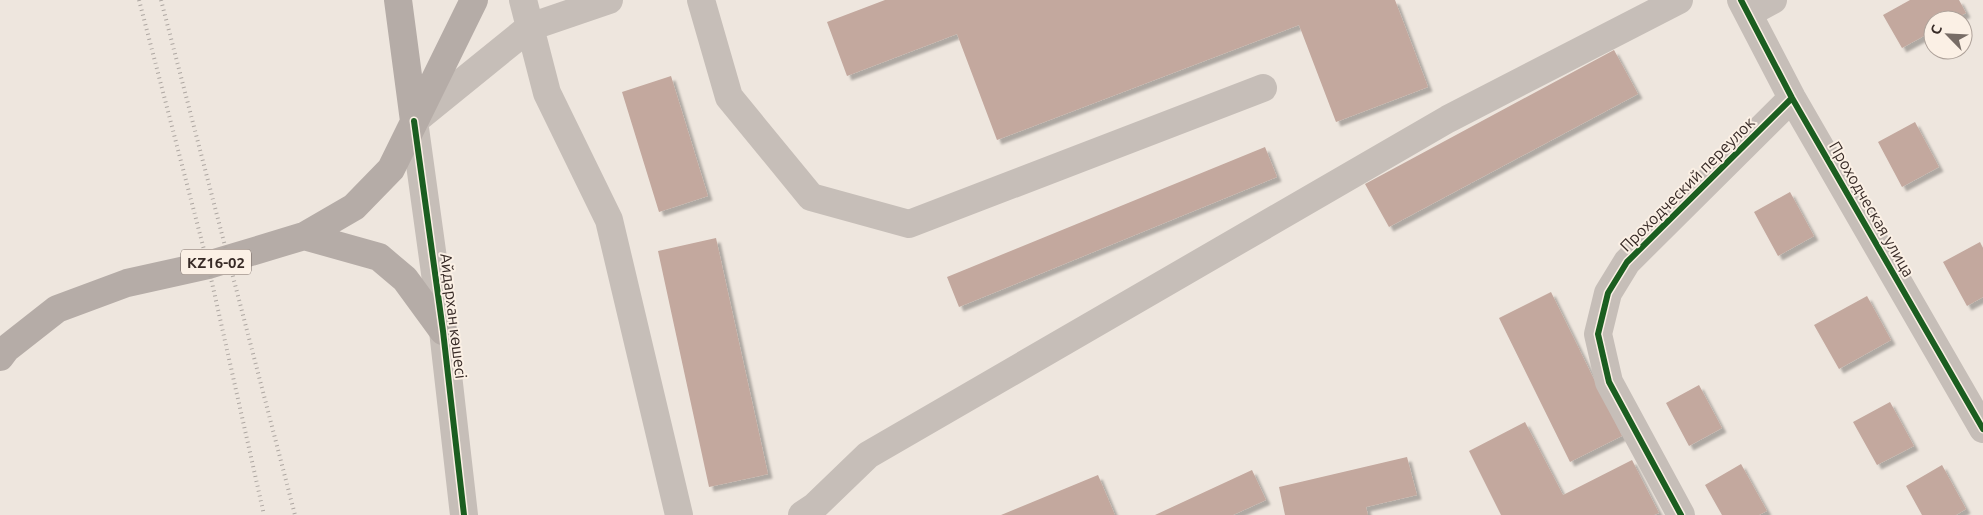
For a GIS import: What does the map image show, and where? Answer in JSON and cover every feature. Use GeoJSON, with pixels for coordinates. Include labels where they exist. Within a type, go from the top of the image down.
{"type":"FeatureCollection","features":[{"type":"Feature","properties":{"kind":"main road"},"geometry":{"type":"LineString","coordinates":[[398,0],[414,121]]}},
{"type":"Feature","properties":{"kind":"main road","name":"KZ16-02"},"geometry":{"type":"LineString","coordinates":[[0,357],[6,349],[58,309],[127,283],[208,265],[304,236],[354,208],[391,169],[474,0]]}},
{"type":"Feature","properties":{"kind":"main road"},"geometry":{"type":"LineString","coordinates":[[304,236],[379,257],[405,279],[443,331]]}},
{"type":"Feature","properties":{"kind":"street"},"geometry":{"type":"LineString","coordinates":[[524,0],[547,93],[609,220],[679,515]]}},
{"type":"Feature","properties":{"kind":"street"},"geometry":{"type":"LineString","coordinates":[[414,121],[530,26],[609,0]]}},
{"type":"Feature","properties":{"kind":"street"},"geometry":{"type":"LineString","coordinates":[[701,0],[729,97],[811,197],[910,224],[1263,88]]}},
{"type":"Feature","properties":{"kind":"street"},"geometry":{"type":"LineString","coordinates":[[802,515],[814,507],[876,450],[1448,119],[1679,0]]}},
{"type":"Feature","properties":{"kind":"street"},"geometry":{"type":"LineString","coordinates":[[1745,7],[1773,0]]}},
{"type":"Feature","properties":{"kind":"street","name":"Проходческая улица"},"geometry":{"type":"LineString","coordinates":[[1745,7],[1792,98],[1983,429]]}},
{"type":"Feature","properties":{"kind":"street","name":"Проходческий переулок"},"geometry":{"type":"LineString","coordinates":[[1681,515],[1609,382],[1598,334],[1608,293],[1627,262],[1792,98]]}},
{"type":"Feature","properties":{"kind":"street","name":"Айдархан көшесі"},"geometry":{"type":"LineString","coordinates":[[414,121],[443,331],[464,515]]}},
{"type":"Feature","properties":{"kind":"building"},"geometry":{"type":"Polygon","coordinates":[[[885,0],[1395,0],[1428,87],[1336,122],[1299,25],[997,140],[957,34],[847,76],[827,22],[885,0]]]}},
{"type":"Feature","properties":{"kind":"building"},"geometry":{"type":"Polygon","coordinates":[[[1910,0],[1959,0],[1964,10],[1923,10],[1923,36],[1902,48],[1883,15],[1910,0]]]}},
{"type":"Feature","properties":{"kind":"building"},"geometry":{"type":"Polygon","coordinates":[[[1614,50],[1638,94],[1389,227],[1365,184],[1614,50]]]}},
{"type":"Feature","properties":{"kind":"building"},"geometry":{"type":"Polygon","coordinates":[[[671,76],[708,196],[659,212],[622,92],[671,76]]]}},
{"type":"Feature","properties":{"kind":"building"},"geometry":{"type":"Polygon","coordinates":[[[1915,122],[1939,167],[1902,187],[1878,142],[1915,122]]]}},
{"type":"Feature","properties":{"kind":"building"},"geometry":{"type":"Polygon","coordinates":[[[1265,147],[1277,177],[959,307],[947,277],[1265,147]]]}},
{"type":"Feature","properties":{"kind":"building"},"geometry":{"type":"Polygon","coordinates":[[[1790,192],[1814,236],[1778,256],[1754,212],[1790,192]]]}},
{"type":"Feature","properties":{"kind":"building"},"geometry":{"type":"Polygon","coordinates":[[[716,238],[768,474],[709,487],[658,251],[716,238]]]}},
{"type":"Feature","properties":{"kind":"building"},"geometry":{"type":"Polygon","coordinates":[[[1980,242],[1983,248],[1983,297],[1967,306],[1943,262],[1980,242]]]}},
{"type":"Feature","properties":{"kind":"building"},"geometry":{"type":"Polygon","coordinates":[[[1551,292],[1622,436],[1570,462],[1499,318],[1551,292]]]}},
{"type":"Feature","properties":{"kind":"building"},"geometry":{"type":"Polygon","coordinates":[[[1867,296],[1891,340],[1839,369],[1814,325],[1867,296]]]}},
{"type":"Feature","properties":{"kind":"building"},"geometry":{"type":"Polygon","coordinates":[[[1699,385],[1722,428],[1689,446],[1666,403],[1699,385]]]}},
{"type":"Feature","properties":{"kind":"building"},"geometry":{"type":"Polygon","coordinates":[[[1890,402],[1914,446],[1877,465],[1853,422],[1890,402]]]}},
{"type":"Feature","properties":{"kind":"building"},"geometry":{"type":"Polygon","coordinates":[[[1525,422],[1563,495],[1632,460],[1659,513],[1654,515],[1501,515],[1469,451],[1525,422]]]}},
{"type":"Feature","properties":{"kind":"building"},"geometry":{"type":"Polygon","coordinates":[[[1407,457],[1417,495],[1366,507],[1368,515],[1285,515],[1279,487],[1407,457]]]}},
{"type":"Feature","properties":{"kind":"building"},"geometry":{"type":"Polygon","coordinates":[[[1741,464],[1767,511],[1759,515],[1722,515],[1705,485],[1741,464]]]}},
{"type":"Feature","properties":{"kind":"building"},"geometry":{"type":"Polygon","coordinates":[[[1942,465],[1966,509],[1956,515],[1922,515],[1906,486],[1942,465]]]}},
{"type":"Feature","properties":{"kind":"building"},"geometry":{"type":"Polygon","coordinates":[[[1252,470],[1266,500],[1233,515],[1155,515],[1252,470]]]}},
{"type":"Feature","properties":{"kind":"building"},"geometry":{"type":"Polygon","coordinates":[[[1098,475],[1115,515],[1001,515],[1098,475]]]}},
{"type":"Feature","properties":{"kind":"railway"},"geometry":{"type":"LineString","coordinates":[[139,0],[208,265],[264,515]]}},
{"type":"Feature","properties":{"kind":"railway"},"geometry":{"type":"LineString","coordinates":[[161,0],[295,515]]}},
{"type":"Feature","properties":{"kind":"cycle path"},"geometry":{"type":"LineString","coordinates":[[1741,0],[1792,98],[1983,429]]}},
{"type":"Feature","properties":{"kind":"cycle path"},"geometry":{"type":"LineString","coordinates":[[1681,515],[1609,382],[1598,334],[1608,293],[1627,262],[1792,98]]}},
{"type":"Feature","properties":{"kind":"cycle path"},"geometry":{"type":"LineString","coordinates":[[414,121],[443,331],[464,515]]}}]}
